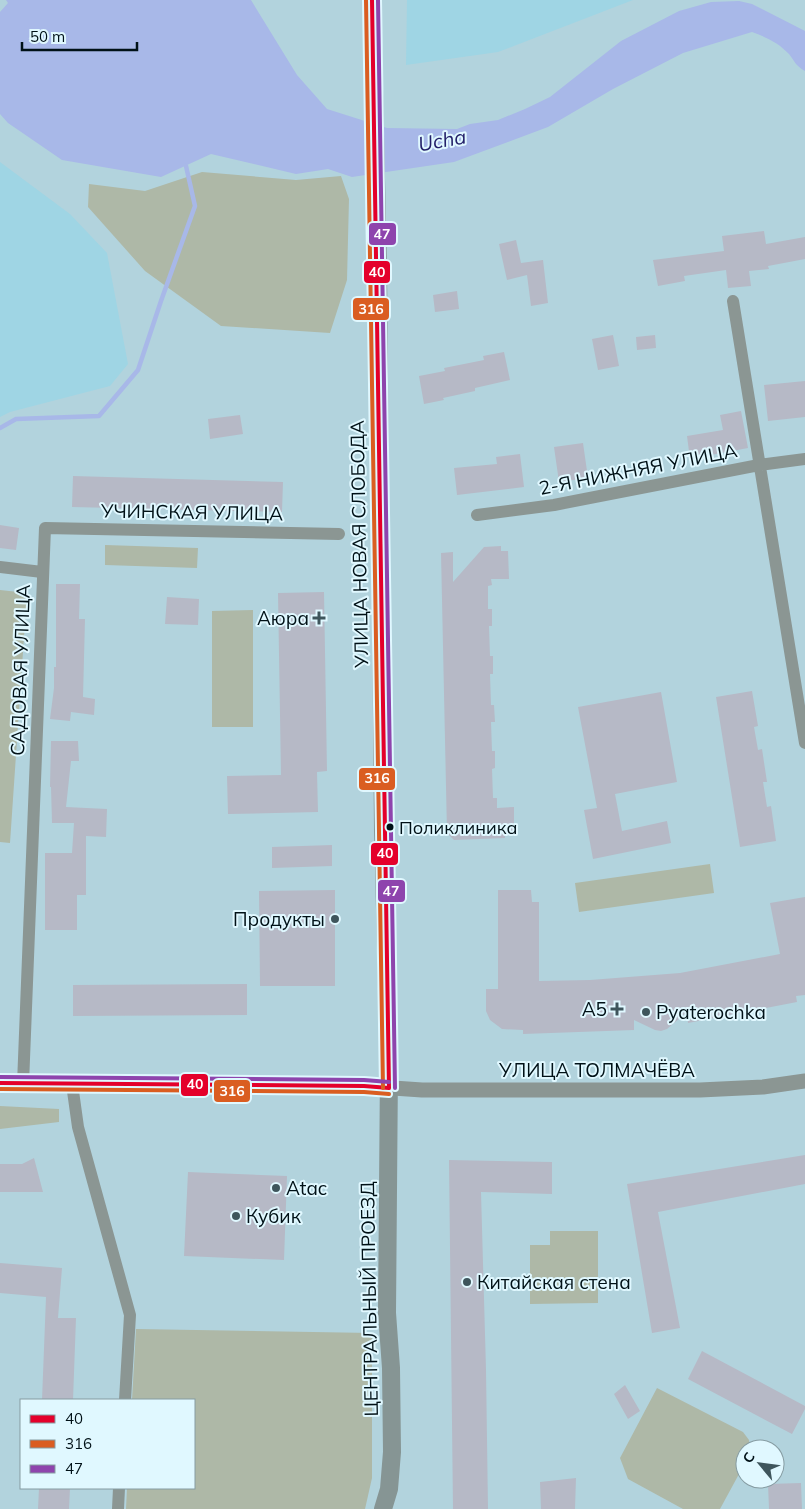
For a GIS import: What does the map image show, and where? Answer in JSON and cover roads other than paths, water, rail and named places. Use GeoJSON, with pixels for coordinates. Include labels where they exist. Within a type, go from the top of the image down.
{"type":"FeatureCollection","features":[{"type":"Feature","properties":{"kind":"main road","name":"УЛИЦА НОВАЯ СЛОБОДА"},"geometry":{"type":"LineString","coordinates":[[372,0],[377,206],[383,830],[389,1088]]}},
{"type":"Feature","properties":{"kind":"main road","name":"ЦЕНТРАЛЬНЫЙ ПРОЕЗД"},"geometry":{"type":"LineString","coordinates":[[383,1509],[389,1489],[392,1452],[391,1368],[388,1347],[387,1303],[389,1088]]}},
{"type":"Feature","properties":{"kind":"street"},"geometry":{"type":"LineString","coordinates":[[733,301],[805,743]]}},
{"type":"Feature","properties":{"kind":"street","name":"2-Я НИЖНЯЯ УЛИЦА"},"geometry":{"type":"LineString","coordinates":[[477,515],[554,505],[759,465],[805,459]]}},
{"type":"Feature","properties":{"kind":"street","name":"УЧИНСКАЯ УЛИЦА"},"geometry":{"type":"LineString","coordinates":[[45,528],[339,534]]}},
{"type":"Feature","properties":{"kind":"street","name":"САДОВАЯ УЛИЦА"},"geometry":{"type":"LineString","coordinates":[[23,1084],[45,528]]}},
{"type":"Feature","properties":{"kind":"street"},"geometry":{"type":"LineString","coordinates":[[0,567],[42,572]]}},
{"type":"Feature","properties":{"kind":"street","name":"УЛИЦА ТОЛМАЧЁВА"},"geometry":{"type":"LineString","coordinates":[[0,1083],[364,1086],[430,1090],[700,1090],[763,1087],[805,1081]]}},
{"type":"Feature","properties":{"kind":"street"},"geometry":{"type":"LineString","coordinates":[[72,1084],[78,1128],[130,1315],[125,1399]]}},
{"type":"Feature","properties":{"kind":"street"},"geometry":{"type":"LineString","coordinates":[[118,1509],[119,1489]]}},
{"type":"Feature","properties":{"kind":"water","name":"Ucha"},"geometry":{"type":"Polygon","coordinates":[[[6,0],[251,0],[297,75],[327,109],[387,128],[457,129],[470,124],[498,120],[550,97],[621,41],[679,11],[711,2],[739,1],[752,4],[805,31],[805,71],[781,47],[767,38],[752,32],[683,53],[613,89],[548,127],[454,162],[352,177],[328,169],[296,174],[211,154],[161,177],[62,160],[8,123],[0,114],[0,12],[8,3],[6,0]]]}},
{"type":"Feature","properties":{"kind":"waterway"},"geometry":{"type":"LineString","coordinates":[[0,428],[16,419],[99,416],[138,370],[195,206],[186,166]]}},
{"type":"Feature","properties":{"kind":"place","name":"Аюра"},"geometry":{"type":"Point","coordinates":[319,618]}},
{"type":"Feature","properties":{"kind":"place","name":"Поликлиника"},"geometry":{"type":"Point","coordinates":[390,827]}},
{"type":"Feature","properties":{"kind":"place","name":"Продукты"},"geometry":{"type":"Point","coordinates":[335,919]}},
{"type":"Feature","properties":{"kind":"place","name":"А5"},"geometry":{"type":"Point","coordinates":[617,1009]}},
{"type":"Feature","properties":{"kind":"place","name":"Pyaterochka"},"geometry":{"type":"Point","coordinates":[646,1012]}},
{"type":"Feature","properties":{"kind":"place","name":"Atac"},"geometry":{"type":"Point","coordinates":[276,1188]}},
{"type":"Feature","properties":{"kind":"place","name":"Кубик"},"geometry":{"type":"Point","coordinates":[236,1216]}},
{"type":"Feature","properties":{"kind":"place","name":"Китайская стена"},"geometry":{"type":"Point","coordinates":[467,1282]}}]}
